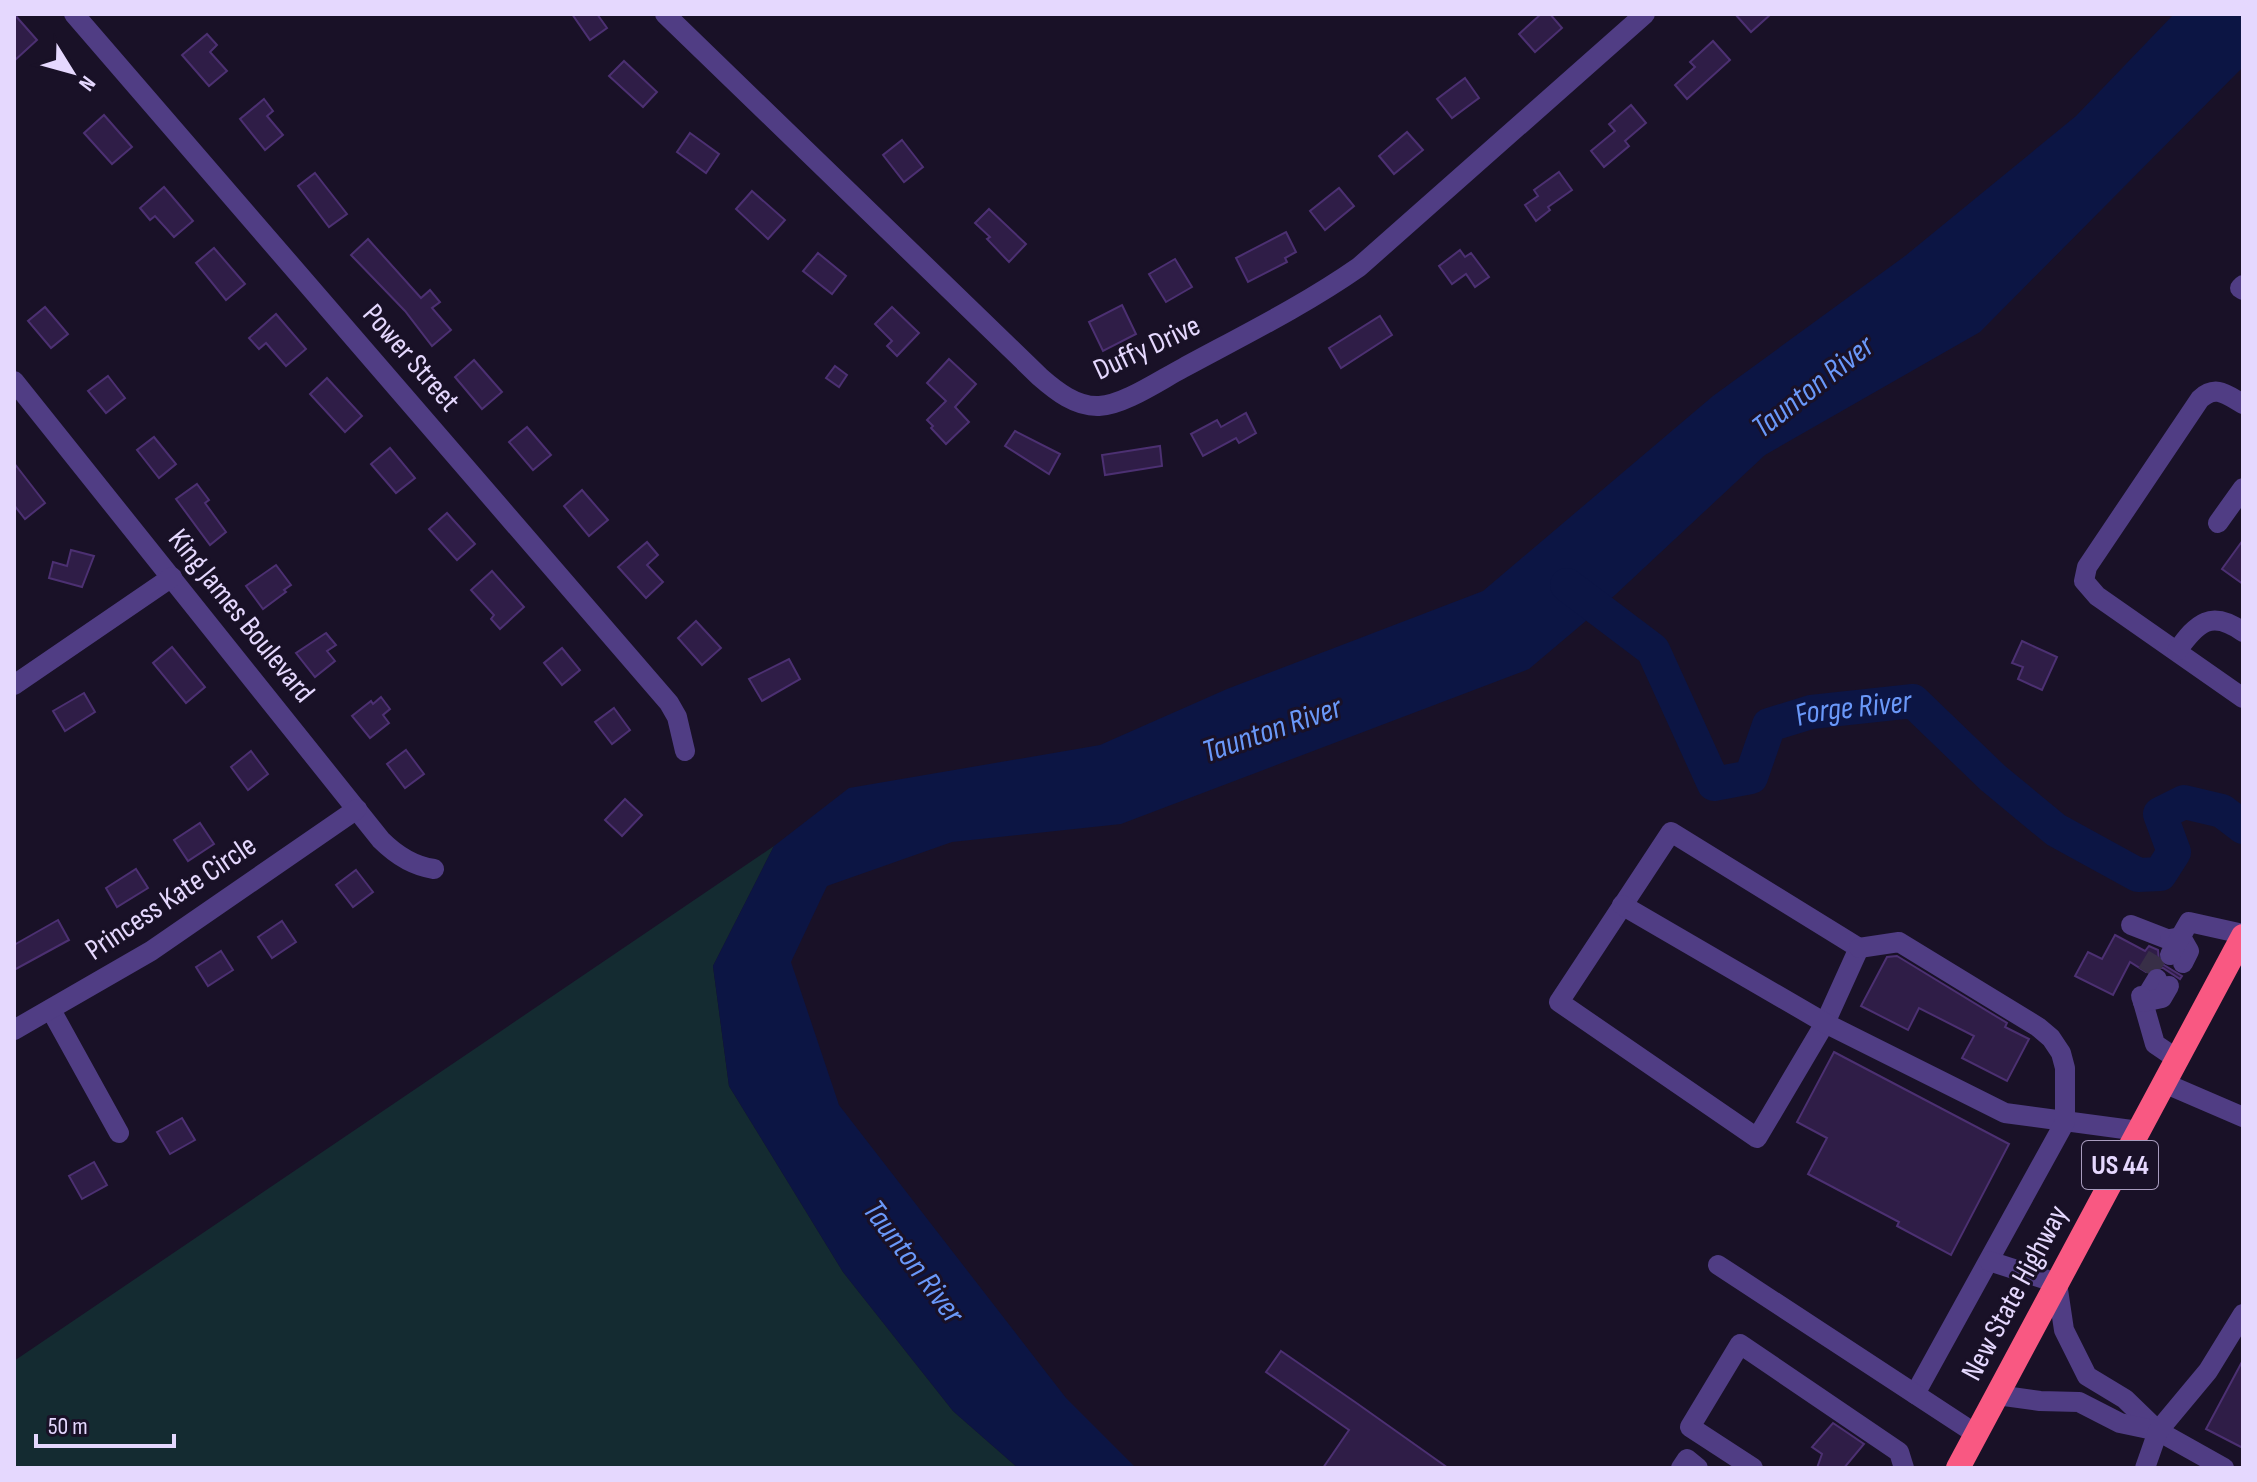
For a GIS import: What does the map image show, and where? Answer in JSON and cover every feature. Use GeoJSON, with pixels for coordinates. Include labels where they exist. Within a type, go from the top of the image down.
{"type":"FeatureCollection","features":[{"type":"Feature","properties":{"kind":"highway","name":"New State Highway"},"geometry":{"type":"LineString","coordinates":[[1958,1468],[2243,935]]}},
{"type":"Feature","properties":{"kind":"street","name":"Power Street"},"geometry":{"type":"LineString","coordinates":[[74,14],[669,703],[677,717],[685,751]]}},
{"type":"Feature","properties":{"kind":"street","name":"Duffy Drive"},"geometry":{"type":"LineString","coordinates":[[665,14],[1040,377],[1066,397],[1101,406],[1135,394],[1316,296],[1359,267],[1645,14]]}},
{"type":"Feature","properties":{"kind":"street","name":"King James Boulevard"},"geometry":{"type":"LineString","coordinates":[[14,381],[392,851],[422,867],[434,869]]}},
{"type":"Feature","properties":{"kind":"street"},"geometry":{"type":"LineString","coordinates":[[2243,404],[2216,390],[2208,391],[2200,399],[2087,567],[2084,581],[2089,589],[2243,698]]}},
{"type":"Feature","properties":{"kind":"street"},"geometry":{"type":"LineString","coordinates":[[2218,523],[2243,488]]}},
{"type":"Feature","properties":{"kind":"street"},"geometry":{"type":"LineString","coordinates":[[14,685],[172,577]]}},
{"type":"Feature","properties":{"kind":"street"},"geometry":{"type":"LineString","coordinates":[[2177,651],[2201,623],[2215,619],[2243,632]]}},
{"type":"Feature","properties":{"kind":"street","name":"Princess Kate Circle"},"geometry":{"type":"LineString","coordinates":[[14,1030],[151,951],[357,809]]}},
{"type":"Feature","properties":{"kind":"street"},"geometry":{"type":"LineString","coordinates":[[1859,948],[1825,1023],[1757,1138],[1559,1002],[1671,832],[1859,948],[1899,942],[2051,1038],[2061,1053],[2065,1068],[2065,1122],[1915,1394]]}},
{"type":"Feature","properties":{"kind":"street"},"geometry":{"type":"LineString","coordinates":[[1622,905],[1825,1023],[2005,1113],[2139,1131]]}},
{"type":"Feature","properties":{"kind":"street"},"geometry":{"type":"LineString","coordinates":[[2131,925],[2172,949],[2189,922],[2243,935]]}},
{"type":"Feature","properties":{"kind":"street"},"geometry":{"type":"LineString","coordinates":[[2158,979],[2143,1002],[2155,1044],[2177,1059]]}},
{"type":"Feature","properties":{"kind":"street"},"geometry":{"type":"LineString","coordinates":[[51,1010],[119,1133]]}},
{"type":"Feature","properties":{"kind":"street"},"geometry":{"type":"LineString","coordinates":[[2164,1083],[2243,1117]]}},
{"type":"Feature","properties":{"kind":"street"},"geometry":{"type":"LineString","coordinates":[[1989,1261],[2057,1283],[2064,1330],[2087,1376],[2125,1399],[2158,1431],[2224,1468]]}},
{"type":"Feature","properties":{"kind":"street"},"geometry":{"type":"LineString","coordinates":[[1718,1265],[1976,1434]]}},
{"type":"Feature","properties":{"kind":"street"},"geometry":{"type":"LineString","coordinates":[[2145,1468],[2158,1431],[2208,1371],[2243,1314]]}},
{"type":"Feature","properties":{"kind":"street"},"geometry":{"type":"LineString","coordinates":[[1753,1468],[1690,1427],[1740,1344],[1899,1452],[1904,1468]]}},
{"type":"Feature","properties":{"kind":"street"},"geometry":{"type":"LineString","coordinates":[[1997,1395],[2079,1402],[2120,1423],[2158,1431]]}},
{"type":"Feature","properties":{"kind":"street"},"geometry":{"type":"LineString","coordinates":[[1681,1468],[1687,1459],[1698,1468]]}},
{"type":"Feature","properties":{"kind":"green space"},"geometry":{"type":"Polygon","coordinates":[[[774,846],[713,966],[729,1086],[843,1272],[953,1411],[1018,1468],[14,1468],[14,1361],[774,846]]]}},
{"type":"Feature","properties":{"kind":"water","name":"Taunton River"},"geometry":{"type":"Polygon","coordinates":[[[2174,14],[2243,14],[2243,67],[1980,332],[1765,455],[1600,609],[1529,669],[1121,824],[952,842],[827,886],[791,962],[839,1105],[1066,1398],[1136,1468],[1018,1468],[953,1411],[843,1272],[729,1086],[713,966],[774,846],[849,788],[1100,745],[1227,689],[1483,591],[1713,396],[1905,256],[2076,116],[2174,14]]]}},
{"type":"Feature","properties":{"kind":"building"},"geometry":{"type":"Polygon","coordinates":[[[14,14],[37,40],[14,61],[14,14]]]}},
{"type":"Feature","properties":{"kind":"building"},"geometry":{"type":"Polygon","coordinates":[[[572,14],[597,14],[607,28],[590,40],[572,14]]]}},
{"type":"Feature","properties":{"kind":"building"},"geometry":{"type":"Polygon","coordinates":[[[1541,14],[1550,14],[1562,28],[1535,52],[1519,34],[1541,14]]]}},
{"type":"Feature","properties":{"kind":"building"},"geometry":{"type":"Polygon","coordinates":[[[1735,14],[1771,14],[1751,32],[1735,14]]]}},
{"type":"Feature","properties":{"kind":"building"},"geometry":{"type":"Polygon","coordinates":[[[207,34],[217,45],[210,52],[227,71],[209,86],[182,55],[207,34]]]}},
{"type":"Feature","properties":{"kind":"building"},"geometry":{"type":"Polygon","coordinates":[[[1713,41],[1730,60],[1687,99],[1675,85],[1695,67],[1690,62],[1713,41]]]}},
{"type":"Feature","properties":{"kind":"building"},"geometry":{"type":"Polygon","coordinates":[[[624,61],[657,92],[643,107],[609,76],[624,61]]]}},
{"type":"Feature","properties":{"kind":"building"},"geometry":{"type":"Polygon","coordinates":[[[1465,78],[1479,98],[1452,118],[1437,99],[1465,78]]]}},
{"type":"Feature","properties":{"kind":"building"},"geometry":{"type":"Polygon","coordinates":[[[264,99],[273,111],[267,116],[283,135],[265,150],[240,119],[264,99]]]}},
{"type":"Feature","properties":{"kind":"building"},"geometry":{"type":"Polygon","coordinates":[[[1631,105],[1646,123],[1625,141],[1629,146],[1604,167],[1591,151],[1615,131],[1609,124],[1631,105]]]}},
{"type":"Feature","properties":{"kind":"building"},"geometry":{"type":"Polygon","coordinates":[[[104,115],[132,147],[112,164],[84,133],[104,115]]]}},
{"type":"Feature","properties":{"kind":"building"},"geometry":{"type":"Polygon","coordinates":[[[1407,132],[1423,150],[1394,174],[1379,156],[1407,132]]]}},
{"type":"Feature","properties":{"kind":"building"},"geometry":{"type":"Polygon","coordinates":[[[690,133],[719,154],[706,173],[677,152],[690,133]]]}},
{"type":"Feature","properties":{"kind":"building"},"geometry":{"type":"Polygon","coordinates":[[[902,140],[923,167],[904,182],[883,155],[902,140]]]}},
{"type":"Feature","properties":{"kind":"building"},"geometry":{"type":"Polygon","coordinates":[[[1559,172],[1572,190],[1548,207],[1550,210],[1536,221],[1525,205],[1538,196],[1534,190],[1559,172]]]}},
{"type":"Feature","properties":{"kind":"building"},"geometry":{"type":"Polygon","coordinates":[[[315,173],[347,214],[329,227],[298,186],[315,173]]]}},
{"type":"Feature","properties":{"kind":"building"},"geometry":{"type":"Polygon","coordinates":[[[164,187],[193,221],[174,237],[155,216],[150,220],[140,208],[164,187]]]}},
{"type":"Feature","properties":{"kind":"building"},"geometry":{"type":"Polygon","coordinates":[[[1339,188],[1354,206],[1325,230],[1310,211],[1339,188]]]}},
{"type":"Feature","properties":{"kind":"building"},"geometry":{"type":"Polygon","coordinates":[[[752,191],[785,220],[768,239],[736,209],[752,191]]]}},
{"type":"Feature","properties":{"kind":"building"},"geometry":{"type":"Polygon","coordinates":[[[989,209],[1026,244],[1009,262],[975,223],[989,209]]]}},
{"type":"Feature","properties":{"kind":"building"},"geometry":{"type":"Polygon","coordinates":[[[1286,232],[1296,252],[1285,258],[1287,262],[1248,282],[1236,258],[1286,232]]]}},
{"type":"Feature","properties":{"kind":"building"},"geometry":{"type":"Polygon","coordinates":[[[368,239],[421,298],[430,290],[440,302],[432,308],[451,330],[432,346],[405,311],[351,255],[368,239]]]}},
{"type":"Feature","properties":{"kind":"building"},"geometry":{"type":"Polygon","coordinates":[[[214,248],[245,284],[226,300],[196,263],[214,248]]]}},
{"type":"Feature","properties":{"kind":"building"},"geometry":{"type":"Polygon","coordinates":[[[1460,250],[1465,257],[1471,253],[1489,277],[1475,287],[1466,274],[1452,284],[1439,266],[1460,250]]]}},
{"type":"Feature","properties":{"kind":"building"},"geometry":{"type":"Polygon","coordinates":[[[818,253],[846,276],[832,294],[803,271],[818,253]]]}},
{"type":"Feature","properties":{"kind":"building"},"geometry":{"type":"Polygon","coordinates":[[[1175,259],[1192,287],[1166,302],[1149,274],[1175,259]]]}},
{"type":"Feature","properties":{"kind":"building"},"geometry":{"type":"Polygon","coordinates":[[[1122,305],[1136,334],[1103,351],[1089,322],[1122,305]]]}},
{"type":"Feature","properties":{"kind":"building"},"geometry":{"type":"Polygon","coordinates":[[[45,307],[68,334],[51,348],[28,321],[45,307]]]}},
{"type":"Feature","properties":{"kind":"building"},"geometry":{"type":"Polygon","coordinates":[[[892,307],[919,333],[897,356],[887,346],[892,341],[875,324],[892,307]]]}},
{"type":"Feature","properties":{"kind":"building"},"geometry":{"type":"Polygon","coordinates":[[[276,314],[306,349],[286,366],[266,343],[259,349],[249,338],[276,314]]]}},
{"type":"Feature","properties":{"kind":"building"},"geometry":{"type":"Polygon","coordinates":[[[1380,316],[1392,335],[1341,368],[1329,348],[1380,316]]]}},
{"type":"Feature","properties":{"kind":"building"},"geometry":{"type":"Polygon","coordinates":[[[949,359],[976,384],[955,407],[969,422],[946,444],[927,420],[946,401],[927,383],[949,359]]]}},
{"type":"Feature","properties":{"kind":"building"},"geometry":{"type":"Polygon","coordinates":[[[474,360],[502,392],[482,409],[455,377],[474,360]]]}},
{"type":"Feature","properties":{"kind":"building"},"geometry":{"type":"Polygon","coordinates":[[[835,366],[847,375],[839,387],[826,378],[835,366]]]}},
{"type":"Feature","properties":{"kind":"building"},"geometry":{"type":"Polygon","coordinates":[[[108,376],[125,398],[106,413],[88,391],[108,376]]]}},
{"type":"Feature","properties":{"kind":"building"},"geometry":{"type":"Polygon","coordinates":[[[327,378],[362,416],[345,432],[310,394],[327,378]]]}},
{"type":"Feature","properties":{"kind":"building"},"geometry":{"type":"Polygon","coordinates":[[[1246,413],[1256,433],[1239,443],[1236,438],[1203,456],[1191,434],[1217,420],[1221,427],[1246,413]]]}},
{"type":"Feature","properties":{"kind":"building"},"geometry":{"type":"Polygon","coordinates":[[[527,427],[551,455],[533,470],[509,442],[527,427]]]}},
{"type":"Feature","properties":{"kind":"building"},"geometry":{"type":"Polygon","coordinates":[[[1015,431],[1060,454],[1049,474],[1005,446],[1015,431]]]}},
{"type":"Feature","properties":{"kind":"building"},"geometry":{"type":"Polygon","coordinates":[[[154,437],[176,464],[159,478],[137,450],[154,437]]]}},
{"type":"Feature","properties":{"kind":"building"},"geometry":{"type":"Polygon","coordinates":[[[1160,446],[1162,466],[1105,475],[1102,455],[1160,446]]]}},
{"type":"Feature","properties":{"kind":"building"},"geometry":{"type":"Polygon","coordinates":[[[390,448],[415,478],[396,493],[371,464],[390,448]]]}},
{"type":"Feature","properties":{"kind":"building"},"geometry":{"type":"Polygon","coordinates":[[[14,463],[45,503],[25,519],[14,505],[14,463]]]}},
{"type":"Feature","properties":{"kind":"building"},"geometry":{"type":"Polygon","coordinates":[[[197,484],[209,500],[205,503],[226,532],[210,545],[176,499],[197,484]]]}},
{"type":"Feature","properties":{"kind":"building"},"geometry":{"type":"Polygon","coordinates":[[[582,490],[608,520],[589,536],[564,506],[582,490]]]}},
{"type":"Feature","properties":{"kind":"building"},"geometry":{"type":"Polygon","coordinates":[[[447,513],[475,544],[457,560],[429,529],[447,513]]]}},
{"type":"Feature","properties":{"kind":"building"},"geometry":{"type":"Polygon","coordinates":[[[2243,540],[2243,584],[2222,569],[2243,540]]]}},
{"type":"Feature","properties":{"kind":"building"},"geometry":{"type":"Polygon","coordinates":[[[647,542],[658,555],[647,565],[663,582],[646,598],[618,567],[647,542]]]}},
{"type":"Feature","properties":{"kind":"building"},"geometry":{"type":"Polygon","coordinates":[[[71,550],[94,556],[82,587],[49,578],[53,562],[67,566],[71,550]]]}},
{"type":"Feature","properties":{"kind":"building"},"geometry":{"type":"Polygon","coordinates":[[[276,565],[291,585],[263,609],[246,586],[276,565]]]}},
{"type":"Feature","properties":{"kind":"building"},"geometry":{"type":"Polygon","coordinates":[[[492,571],[524,607],[500,629],[491,619],[494,615],[471,590],[492,571]]]}},
{"type":"Feature","properties":{"kind":"building"},"geometry":{"type":"Polygon","coordinates":[[[696,621],[721,648],[702,665],[678,638],[696,621]]]}},
{"type":"Feature","properties":{"kind":"building"},"geometry":{"type":"Polygon","coordinates":[[[326,633],[336,645],[327,651],[335,661],[315,677],[296,653],[326,633]]]}},
{"type":"Feature","properties":{"kind":"building"},"geometry":{"type":"Polygon","coordinates":[[[2022,641],[2057,657],[2042,690],[2018,679],[2023,667],[2012,663],[2022,641]]]}},
{"type":"Feature","properties":{"kind":"building"},"geometry":{"type":"Polygon","coordinates":[[[172,647],[205,687],[186,703],[153,663],[172,647]]]}},
{"type":"Feature","properties":{"kind":"building"},"geometry":{"type":"Polygon","coordinates":[[[562,648],[580,670],[562,685],[544,663],[562,648]]]}},
{"type":"Feature","properties":{"kind":"building"},"geometry":{"type":"Polygon","coordinates":[[[789,659],[800,679],[762,701],[749,679],[789,659]]]}},
{"type":"Feature","properties":{"kind":"building"},"geometry":{"type":"Polygon","coordinates":[[[84,693],[95,712],[65,731],[53,711],[84,693]]]}},
{"type":"Feature","properties":{"kind":"building"},"geometry":{"type":"Polygon","coordinates":[[[381,697],[390,709],[383,715],[389,723],[370,738],[352,716],[381,697]]]}},
{"type":"Feature","properties":{"kind":"building"},"geometry":{"type":"Polygon","coordinates":[[[614,708],[630,730],[612,744],[595,722],[614,708]]]}},
{"type":"Feature","properties":{"kind":"building"},"geometry":{"type":"Polygon","coordinates":[[[406,750],[424,774],[405,788],[387,764],[406,750]]]}},
{"type":"Feature","properties":{"kind":"building"},"geometry":{"type":"Polygon","coordinates":[[[251,751],[268,774],[248,790],[231,767],[251,751]]]}},
{"type":"Feature","properties":{"kind":"building"},"geometry":{"type":"Polygon","coordinates":[[[625,799],[642,815],[622,836],[605,820],[625,799]]]}},
{"type":"Feature","properties":{"kind":"building"},"geometry":{"type":"Polygon","coordinates":[[[200,823],[214,844],[188,861],[174,840],[200,823]]]}},
{"type":"Feature","properties":{"kind":"building"},"geometry":{"type":"Polygon","coordinates":[[[136,869],[148,888],[117,907],[106,888],[136,869]]]}},
{"type":"Feature","properties":{"kind":"building"},"geometry":{"type":"Polygon","coordinates":[[[356,870],[373,892],[353,907],[336,885],[356,870]]]}},
{"type":"Feature","properties":{"kind":"building"},"geometry":{"type":"Polygon","coordinates":[[[58,920],[69,940],[14,970],[14,945],[58,920]]]}},
{"type":"Feature","properties":{"kind":"building"},"geometry":{"type":"Polygon","coordinates":[[[282,921],[296,942],[272,958],[258,937],[282,921]]]}},
{"type":"Feature","properties":{"kind":"building"},"geometry":{"type":"Polygon","coordinates":[[[2115,935],[2145,951],[2149,946],[2158,950],[2159,962],[2182,976],[2180,979],[2163,968],[2152,967],[2146,972],[2130,962],[2113,995],[2075,976],[2088,952],[2102,959],[2115,935]]]}},
{"type":"Feature","properties":{"kind":"building"},"geometry":{"type":"Polygon","coordinates":[[[221,951],[233,970],[208,986],[196,967],[221,951]]]}},
{"type":"Feature","properties":{"kind":"building"},"geometry":{"type":"Polygon","coordinates":[[[1897,956],[2007,1023],[2005,1027],[2029,1039],[2007,1081],[1962,1058],[1974,1036],[1919,1008],[1908,1030],[1861,1006],[1887,957],[1897,956]]]}},
{"type":"Feature","properties":{"kind":"building"},"geometry":{"type":"Polygon","coordinates":[[[1834,1052],[2009,1144],[1951,1255],[1897,1226],[1899,1222],[1808,1174],[1827,1138],[1797,1122],[1834,1052]]]}},
{"type":"Feature","properties":{"kind":"building"},"geometry":{"type":"Polygon","coordinates":[[[182,1118],[195,1140],[170,1154],[157,1132],[182,1118]]]}},
{"type":"Feature","properties":{"kind":"building"},"geometry":{"type":"Polygon","coordinates":[[[94,1162],[107,1185],[82,1199],[69,1176],[94,1162]]]}},
{"type":"Feature","properties":{"kind":"building"},"geometry":{"type":"Polygon","coordinates":[[[1281,1351],[1448,1468],[1323,1468],[1349,1430],[1266,1372],[1281,1351]]]}},
{"type":"Feature","properties":{"kind":"building"},"geometry":{"type":"Polygon","coordinates":[[[2243,1360],[2243,1448],[2206,1429],[2243,1360]]]}},
{"type":"Feature","properties":{"kind":"building"},"geometry":{"type":"Polygon","coordinates":[[[1833,1423],[1864,1444],[1844,1468],[1817,1468],[1822,1454],[1812,1447],[1833,1423]]]}},
{"type":"Feature","properties":{"kind":"waterway","name":"Forge River"},"geometry":{"type":"LineString","coordinates":[[1567,585],[1653,650],[1714,784],[1751,777],[1769,725],[1811,712],[1913,701],[1993,778],[2056,830],[2138,875],[2160,874],[2174,852],[2160,814],[2184,802],[2222,811],[2243,827]]}},
{"type":"Feature","properties":{"kind":"tunnel"},"geometry":{"type":"LineString","coordinates":[[2147,973],[2161,950]]}}]}
